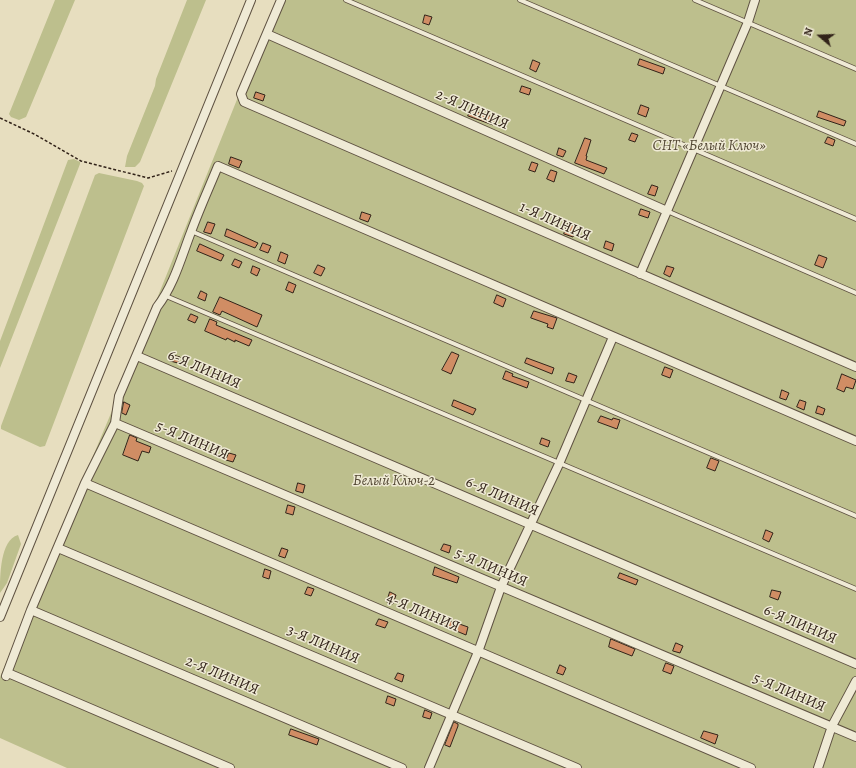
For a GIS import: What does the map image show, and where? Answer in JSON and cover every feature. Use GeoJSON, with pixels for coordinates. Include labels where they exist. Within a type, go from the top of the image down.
{"type":"FeatureCollection","features":[{"type":"Feature","properties":{"kind":"street"},"geometry":{"type":"LineString","coordinates":[[0,617],[251,0]]}},
{"type":"Feature","properties":{"kind":"street"},"geometry":{"type":"LineString","coordinates":[[267,34],[281,0]]}},
{"type":"Feature","properties":{"kind":"street"},"geometry":{"type":"LineString","coordinates":[[640,274],[748,22],[755,0]]}},
{"type":"Feature","properties":{"kind":"street","name":"1-Я ЛИНИЯ"},"geometry":{"type":"LineString","coordinates":[[267,34],[241,94],[244,102],[856,367]]}},
{"type":"Feature","properties":{"kind":"street","name":"2-Я ЛИНИЯ"},"geometry":{"type":"LineString","coordinates":[[267,34],[667,211]]}},
{"type":"Feature","properties":{"kind":"street"},"geometry":{"type":"LineString","coordinates":[[230,768],[7,674],[31,610],[85,483],[115,423],[119,396],[157,307],[166,296],[178,271],[191,231],[218,166],[856,441]]}},
{"type":"Feature","properties":{"kind":"street"},"geometry":{"type":"LineString","coordinates":[[429,768],[478,652],[501,587],[559,464],[613,337]]}},
{"type":"Feature","properties":{"kind":"street","name":"6-Я ЛИНИЯ"},"geometry":{"type":"LineString","coordinates":[[137,356],[856,664]]}},
{"type":"Feature","properties":{"kind":"street","name":"5-Я ЛИНИЯ"},"geometry":{"type":"LineString","coordinates":[[115,423],[856,737]]}},
{"type":"Feature","properties":{"kind":"street","name":"4-Я ЛИНИЯ"},"geometry":{"type":"LineString","coordinates":[[85,483],[751,768]]}},
{"type":"Feature","properties":{"kind":"street","name":"3-Я ЛИНИЯ"},"geometry":{"type":"LineString","coordinates":[[58,548],[577,768]]}},
{"type":"Feature","properties":{"kind":"street","name":"2-Я ЛИНИЯ"},"geometry":{"type":"LineString","coordinates":[[31,610],[402,768]]}},
{"type":"Feature","properties":{"kind":"street"},"geometry":{"type":"LineString","coordinates":[[818,768],[832,726],[856,681]]}},
{"type":"Feature","properties":{"kind":"lane"},"geometry":{"type":"LineString","coordinates":[[346,0],[692,150],[856,219]]}},
{"type":"Feature","properties":{"kind":"lane"},"geometry":{"type":"LineString","coordinates":[[520,0],[856,144]]}},
{"type":"Feature","properties":{"kind":"lane"},"geometry":{"type":"LineString","coordinates":[[695,0],[856,69]]}},
{"type":"Feature","properties":{"kind":"lane"},"geometry":{"type":"LineString","coordinates":[[667,211],[856,293]]}},
{"type":"Feature","properties":{"kind":"lane"},"geometry":{"type":"LineString","coordinates":[[191,231],[856,516]]}},
{"type":"Feature","properties":{"kind":"lane"},"geometry":{"type":"LineString","coordinates":[[166,296],[856,589]]}},
{"type":"Feature","properties":{"kind":"path"},"geometry":{"type":"LineString","coordinates":[[0,118],[34,134],[81,161],[148,178],[183,168]]}},
{"type":"Feature","properties":{"kind":"green space"},"geometry":{"type":"Polygon","coordinates":[[[55,0],[75,0],[26,117],[19,120],[11,117],[9,114],[55,0]]]}},
{"type":"Feature","properties":{"kind":"green space"},"geometry":{"type":"Polygon","coordinates":[[[187,0],[206,0],[140,162],[135,167],[125,167],[127,156],[187,0]]]}},
{"type":"Feature","properties":{"kind":"green space","name":"Белый Ключ-2"},"geometry":{"type":"Polygon","coordinates":[[[277,0],[856,0],[856,768],[67,768],[0,738],[0,677],[109,418],[277,0]]]}},
{"type":"Feature","properties":{"kind":"green space"},"geometry":{"type":"Polygon","coordinates":[[[74,159],[80,162],[80,164],[0,368],[0,341],[68,160],[74,159]]]}},
{"type":"Feature","properties":{"kind":"green space"},"geometry":{"type":"Polygon","coordinates":[[[99,173],[137,181],[142,183],[144,186],[45,446],[40,447],[1,429],[1,426],[95,175],[99,173]]]}},
{"type":"Feature","properties":{"kind":"green space"},"geometry":{"type":"Polygon","coordinates":[[[18,535],[21,544],[7,583],[0,593],[0,577],[4,551],[12,538],[18,535]]]}},
{"type":"Feature","properties":{"kind":"building"},"geometry":{"type":"Polygon","coordinates":[[[425,15],[432,17],[429,25],[423,23],[425,15]]]}},
{"type":"Feature","properties":{"kind":"building"},"geometry":{"type":"Polygon","coordinates":[[[640,59],[665,68],[663,74],[638,65],[640,59]]]}},
{"type":"Feature","properties":{"kind":"building"},"geometry":{"type":"Polygon","coordinates":[[[533,60],[540,63],[536,72],[530,69],[533,60]]]}},
{"type":"Feature","properties":{"kind":"building"},"geometry":{"type":"Polygon","coordinates":[[[522,86],[531,89],[529,95],[520,92],[522,86]]]}},
{"type":"Feature","properties":{"kind":"building"},"geometry":{"type":"Polygon","coordinates":[[[256,92],[265,95],[263,101],[254,98],[256,92]]]}},
{"type":"Feature","properties":{"kind":"building"},"geometry":{"type":"Polygon","coordinates":[[[641,105],[649,108],[646,117],[638,114],[641,105]]]}},
{"type":"Feature","properties":{"kind":"building"},"geometry":{"type":"Polygon","coordinates":[[[471,110],[496,118],[493,125],[468,116],[471,110]]]}},
{"type":"Feature","properties":{"kind":"building"},"geometry":{"type":"Polygon","coordinates":[[[819,111],[846,121],[844,126],[817,117],[819,111]]]}},
{"type":"Feature","properties":{"kind":"building"},"geometry":{"type":"Polygon","coordinates":[[[632,133],[638,135],[635,142],[629,140],[632,133]]]}},
{"type":"Feature","properties":{"kind":"building"},"geometry":{"type":"Polygon","coordinates":[[[828,137],[835,140],[833,146],[825,143],[828,137]]]}},
{"type":"Feature","properties":{"kind":"building"},"geometry":{"type":"Polygon","coordinates":[[[585,138],[591,140],[586,160],[607,168],[604,174],[575,163],[585,138]]]}},
{"type":"Feature","properties":{"kind":"building"},"geometry":{"type":"Polygon","coordinates":[[[559,148],[566,151],[563,157],[557,155],[559,148]]]}},
{"type":"Feature","properties":{"kind":"building"},"geometry":{"type":"Polygon","coordinates":[[[231,157],[242,161],[239,168],[229,164],[231,157]]]}},
{"type":"Feature","properties":{"kind":"building"},"geometry":{"type":"Polygon","coordinates":[[[532,162],[538,164],[535,172],[529,170],[532,162]]]}},
{"type":"Feature","properties":{"kind":"building"},"geometry":{"type":"Polygon","coordinates":[[[551,170],[557,172],[554,182],[547,179],[551,170]]]}},
{"type":"Feature","properties":{"kind":"building"},"geometry":{"type":"Polygon","coordinates":[[[652,185],[658,187],[655,196],[648,194],[652,185]]]}},
{"type":"Feature","properties":{"kind":"building"},"geometry":{"type":"Polygon","coordinates":[[[641,209],[650,212],[648,218],[639,215],[641,209]]]}},
{"type":"Feature","properties":{"kind":"building"},"geometry":{"type":"Polygon","coordinates":[[[362,212],[371,215],[368,222],[360,219],[362,212]]]}},
{"type":"Feature","properties":{"kind":"building"},"geometry":{"type":"Polygon","coordinates":[[[208,222],[215,224],[211,234],[204,232],[208,222]]]}},
{"type":"Feature","properties":{"kind":"building"},"geometry":{"type":"Polygon","coordinates":[[[568,223],[576,227],[573,237],[564,234],[568,223]]]}},
{"type":"Feature","properties":{"kind":"building"},"geometry":{"type":"Polygon","coordinates":[[[227,229],[258,243],[255,248],[225,236],[227,229]]]}},
{"type":"Feature","properties":{"kind":"building"},"geometry":{"type":"Polygon","coordinates":[[[606,241],[614,244],[612,251],[604,248],[606,241]]]}},
{"type":"Feature","properties":{"kind":"building"},"geometry":{"type":"Polygon","coordinates":[[[263,243],[271,246],[268,253],[260,250],[263,243]]]}},
{"type":"Feature","properties":{"kind":"building"},"geometry":{"type":"Polygon","coordinates":[[[200,244],[224,255],[221,261],[197,251],[200,244]]]}},
{"type":"Feature","properties":{"kind":"building"},"geometry":{"type":"Polygon","coordinates":[[[281,252],[288,255],[285,264],[278,261],[281,252]]]}},
{"type":"Feature","properties":{"kind":"building"},"geometry":{"type":"Polygon","coordinates":[[[819,255],[827,258],[823,268],[815,265],[819,255]]]}},
{"type":"Feature","properties":{"kind":"building"},"geometry":{"type":"Polygon","coordinates":[[[235,259],[242,262],[239,268],[232,265],[235,259]]]}},
{"type":"Feature","properties":{"kind":"building"},"geometry":{"type":"Polygon","coordinates":[[[318,265],[325,268],[321,276],[314,273],[318,265]]]}},
{"type":"Feature","properties":{"kind":"building"},"geometry":{"type":"Polygon","coordinates":[[[253,266],[260,269],[257,276],[251,273],[253,266]]]}},
{"type":"Feature","properties":{"kind":"building"},"geometry":{"type":"Polygon","coordinates":[[[667,266],[674,268],[670,277],[664,274],[667,266]]]}},
{"type":"Feature","properties":{"kind":"building"},"geometry":{"type":"Polygon","coordinates":[[[289,282],[296,285],[293,293],[286,290],[289,282]]]}},
{"type":"Feature","properties":{"kind":"building"},"geometry":{"type":"Polygon","coordinates":[[[201,291],[207,294],[205,301],[198,298],[201,291]]]}},
{"type":"Feature","properties":{"kind":"building"},"geometry":{"type":"Polygon","coordinates":[[[497,295],[506,299],[503,307],[494,303],[497,295]]]}},
{"type":"Feature","properties":{"kind":"building"},"geometry":{"type":"Polygon","coordinates":[[[220,297],[262,315],[257,327],[222,311],[220,315],[213,312],[220,297]]]}},
{"type":"Feature","properties":{"kind":"building"},"geometry":{"type":"Polygon","coordinates":[[[534,311],[557,318],[553,329],[547,327],[548,324],[531,318],[534,311]]]}},
{"type":"Feature","properties":{"kind":"building"},"geometry":{"type":"Polygon","coordinates":[[[191,314],[198,317],[195,323],[188,320],[191,314]]]}},
{"type":"Feature","properties":{"kind":"building"},"geometry":{"type":"Polygon","coordinates":[[[210,319],[217,322],[216,325],[252,340],[249,346],[235,340],[235,342],[227,338],[226,340],[205,331],[210,319]]]}},
{"type":"Feature","properties":{"kind":"building"},"geometry":{"type":"Polygon","coordinates":[[[452,352],[459,355],[451,374],[442,370],[452,352]]]}},
{"type":"Feature","properties":{"kind":"building"},"geometry":{"type":"Polygon","coordinates":[[[173,355],[180,357],[178,363],[170,361],[173,355]]]}},
{"type":"Feature","properties":{"kind":"building"},"geometry":{"type":"Polygon","coordinates":[[[527,358],[554,368],[552,374],[525,363],[527,358]]]}},
{"type":"Feature","properties":{"kind":"building"},"geometry":{"type":"Polygon","coordinates":[[[665,367],[673,370],[670,378],[662,375],[665,367]]]}},
{"type":"Feature","properties":{"kind":"building"},"geometry":{"type":"Polygon","coordinates":[[[506,371],[513,374],[512,376],[529,382],[527,388],[503,379],[506,371]]]}},
{"type":"Feature","properties":{"kind":"building"},"geometry":{"type":"Polygon","coordinates":[[[569,373],[577,376],[574,383],[566,381],[569,373]]]}},
{"type":"Feature","properties":{"kind":"building"},"geometry":{"type":"Polygon","coordinates":[[[842,374],[856,380],[853,389],[846,387],[844,392],[837,389],[842,374]]]}},
{"type":"Feature","properties":{"kind":"building"},"geometry":{"type":"Polygon","coordinates":[[[782,390],[789,393],[786,400],[780,398],[782,390]]]}},
{"type":"Feature","properties":{"kind":"building"},"geometry":{"type":"Polygon","coordinates":[[[454,400],[476,409],[473,415],[452,406],[454,400]]]}},
{"type":"Feature","properties":{"kind":"building"},"geometry":{"type":"Polygon","coordinates":[[[800,400],[806,402],[804,410],[797,407],[800,400]]]}},
{"type":"Feature","properties":{"kind":"building"},"geometry":{"type":"Polygon","coordinates":[[[124,402],[130,405],[126,415],[122,413],[124,402]]]}},
{"type":"Feature","properties":{"kind":"building"},"geometry":{"type":"Polygon","coordinates":[[[818,406],[825,409],[823,415],[816,413],[818,406]]]}},
{"type":"Feature","properties":{"kind":"building"},"geometry":{"type":"Polygon","coordinates":[[[601,416],[612,420],[613,418],[620,420],[617,429],[598,422],[601,416]]]}},
{"type":"Feature","properties":{"kind":"building"},"geometry":{"type":"Polygon","coordinates":[[[130,435],[137,438],[136,441],[151,447],[149,453],[142,451],[138,461],[123,455],[130,435]]]}},
{"type":"Feature","properties":{"kind":"building"},"geometry":{"type":"Polygon","coordinates":[[[542,438],[550,441],[548,447],[540,444],[542,438]]]}},
{"type":"Feature","properties":{"kind":"building"},"geometry":{"type":"Polygon","coordinates":[[[229,453],[236,455],[233,462],[226,460],[229,453]]]}},
{"type":"Feature","properties":{"kind":"building"},"geometry":{"type":"Polygon","coordinates":[[[711,458],[719,461],[715,471],[707,468],[711,458]]]}},
{"type":"Feature","properties":{"kind":"building"},"geometry":{"type":"Polygon","coordinates":[[[298,483],[305,485],[303,493],[296,491],[298,483]]]}},
{"type":"Feature","properties":{"kind":"building"},"geometry":{"type":"Polygon","coordinates":[[[288,505],[295,507],[293,515],[286,513],[288,505]]]}},
{"type":"Feature","properties":{"kind":"building"},"geometry":{"type":"Polygon","coordinates":[[[766,530],[773,533],[769,542],[763,539],[766,530]]]}},
{"type":"Feature","properties":{"kind":"building"},"geometry":{"type":"Polygon","coordinates":[[[444,544],[451,546],[449,553],[441,550],[444,544]]]}},
{"type":"Feature","properties":{"kind":"building"},"geometry":{"type":"Polygon","coordinates":[[[282,548],[288,550],[285,558],[279,556],[282,548]]]}},
{"type":"Feature","properties":{"kind":"building"},"geometry":{"type":"Polygon","coordinates":[[[435,567],[459,577],[457,583],[433,575],[435,567]]]}},
{"type":"Feature","properties":{"kind":"building"},"geometry":{"type":"Polygon","coordinates":[[[265,569],[271,571],[269,579],[263,577],[265,569]]]}},
{"type":"Feature","properties":{"kind":"building"},"geometry":{"type":"Polygon","coordinates":[[[620,573],[638,580],[636,585],[618,578],[620,573]]]}},
{"type":"Feature","properties":{"kind":"building"},"geometry":{"type":"Polygon","coordinates":[[[308,587],[314,589],[311,596],[305,594],[308,587]]]}},
{"type":"Feature","properties":{"kind":"building"},"geometry":{"type":"Polygon","coordinates":[[[772,590],[781,592],[778,600],[770,597],[772,590]]]}},
{"type":"Feature","properties":{"kind":"building"},"geometry":{"type":"Polygon","coordinates":[[[390,592],[396,595],[393,604],[387,602],[390,592]]]}},
{"type":"Feature","properties":{"kind":"building"},"geometry":{"type":"Polygon","coordinates":[[[379,619],[388,622],[385,628],[376,625],[379,619]]]}},
{"type":"Feature","properties":{"kind":"building"},"geometry":{"type":"Polygon","coordinates":[[[445,619],[468,627],[466,635],[442,625],[445,619]]]}},
{"type":"Feature","properties":{"kind":"building"},"geometry":{"type":"Polygon","coordinates":[[[611,639],[635,649],[632,656],[609,647],[611,639]]]}},
{"type":"Feature","properties":{"kind":"building"},"geometry":{"type":"Polygon","coordinates":[[[676,643],[683,646],[680,653],[673,651],[676,643]]]}},
{"type":"Feature","properties":{"kind":"building"},"geometry":{"type":"Polygon","coordinates":[[[666,663],[674,666],[671,674],[663,671],[666,663]]]}},
{"type":"Feature","properties":{"kind":"building"},"geometry":{"type":"Polygon","coordinates":[[[560,665],[566,668],[563,675],[557,673],[560,665]]]}},
{"type":"Feature","properties":{"kind":"building"},"geometry":{"type":"Polygon","coordinates":[[[398,673],[404,675],[402,682],[395,679],[398,673]]]}},
{"type":"Feature","properties":{"kind":"building"},"geometry":{"type":"Polygon","coordinates":[[[388,696],[396,699],[394,706],[386,703],[388,696]]]}},
{"type":"Feature","properties":{"kind":"building"},"geometry":{"type":"Polygon","coordinates":[[[425,710],[432,713],[430,719],[423,717],[425,710]]]}},
{"type":"Feature","properties":{"kind":"building"},"geometry":{"type":"Polygon","coordinates":[[[454,722],[458,724],[458,726],[450,747],[445,745],[454,722]]]}},
{"type":"Feature","properties":{"kind":"building"},"geometry":{"type":"Polygon","coordinates":[[[291,729],[319,739],[317,745],[289,735],[291,729]]]}},
{"type":"Feature","properties":{"kind":"building"},"geometry":{"type":"Polygon","coordinates":[[[704,731],[718,735],[715,744],[701,738],[704,731]]]}},
{"type":"Feature","properties":{"kind":"park label","name":"СНТ «Белый Ключ»"},"geometry":{"type":"Point","coordinates":[709,146]}}]}
